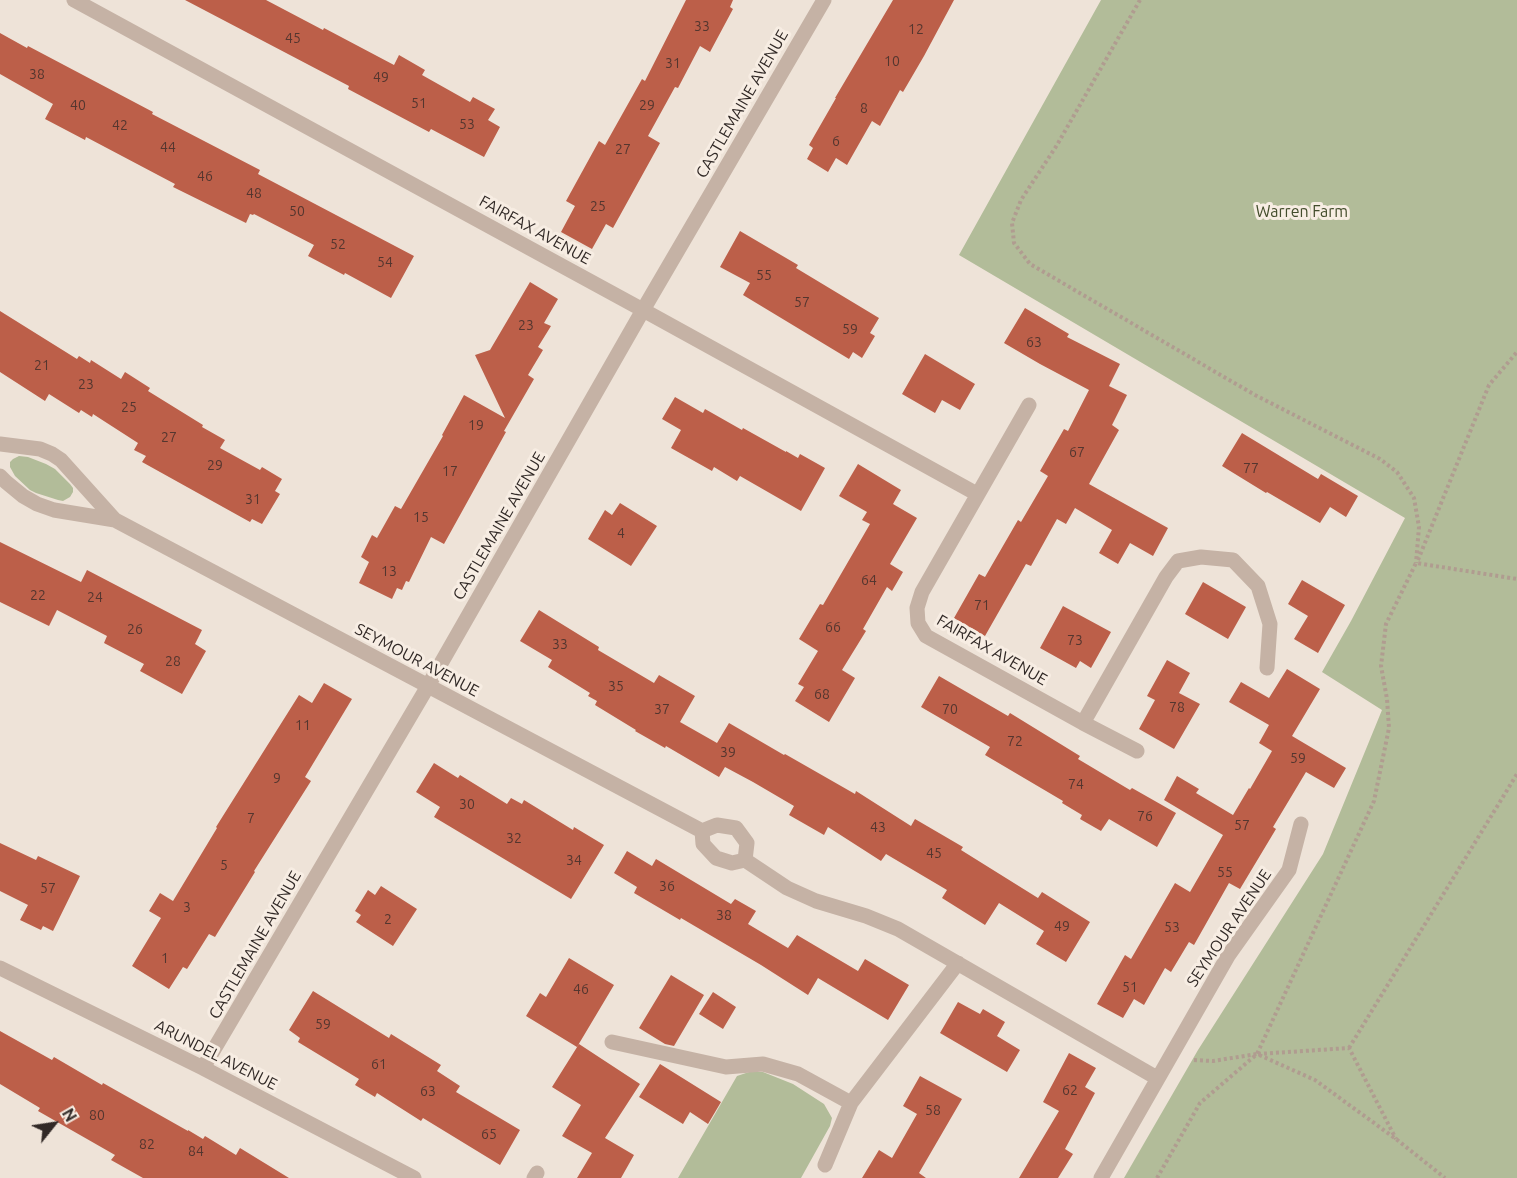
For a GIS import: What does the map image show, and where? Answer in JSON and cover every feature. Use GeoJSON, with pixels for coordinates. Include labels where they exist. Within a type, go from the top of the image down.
{"type":"FeatureCollection","features":[{"type":"Feature","properties":{"kind":"street","name":"CASTLEMAINE AVENUE"},"geometry":{"type":"LineString","coordinates":[[203,1068],[428,686],[824,0]]}},
{"type":"Feature","properties":{"kind":"street","name":"FAIRFAX AVENUE"},"geometry":{"type":"LineString","coordinates":[[81,2],[977,494]]}},
{"type":"Feature","properties":{"kind":"street","name":"FAIRFAX AVENUE"},"geometry":{"type":"LineString","coordinates":[[1029,405],[922,592],[917,608],[918,623],[926,636],[1137,751]]}},
{"type":"Feature","properties":{"kind":"street","name":"SEYMOUR AVENUE"},"geometry":{"type":"LineString","coordinates":[[0,444],[40,449],[52,454],[61,460],[115,520]]}},
{"type":"Feature","properties":{"kind":"street","name":"SEYMOUR AVENUE"},"geometry":{"type":"LineString","coordinates":[[0,476],[23,496],[37,504],[54,510],[115,520],[702,831]]}},
{"type":"Feature","properties":{"kind":"street"},"geometry":{"type":"LineString","coordinates":[[1083,723],[1166,577],[1178,561],[1201,557],[1233,560],[1258,586],[1270,624],[1267,668]]}},
{"type":"Feature","properties":{"kind":"street","name":"SEYMOUR AVENUE"},"geometry":{"type":"LineString","coordinates":[[1101,1178],[1228,956],[1289,870],[1301,824]]}},
{"type":"Feature","properties":{"kind":"street"},"geometry":{"type":"LineString","coordinates":[[746,860],[747,843],[736,828],[717,825],[702,831],[703,844],[716,858],[732,862],[746,860],[786,888],[816,901],[866,916],[898,929],[1157,1077]]}},
{"type":"Feature","properties":{"kind":"street"},"geometry":{"type":"LineString","coordinates":[[825,1165],[851,1103],[957,963]]}},
{"type":"Feature","properties":{"kind":"street","name":"ARUNDEL AVENUE"},"geometry":{"type":"LineString","coordinates":[[0,968],[203,1068],[414,1178]]}},
{"type":"Feature","properties":{"kind":"street"},"geometry":{"type":"LineString","coordinates":[[612,1042],[726,1067],[763,1064],[798,1074],[851,1103]]}},
{"type":"Feature","properties":{"kind":"path"},"geometry":{"type":"LineString","coordinates":[[1140,0],[1057,145],[1021,200],[1012,223],[1014,243],[1030,264],[1255,395],[1380,459],[1397,472],[1414,498],[1419,527],[1416,563]]}},
{"type":"Feature","properties":{"kind":"path"},"geometry":{"type":"LineString","coordinates":[[1157,1178],[1200,1103],[1257,1054],[1374,801],[1389,728],[1381,666],[1386,624],[1416,563],[1489,385],[1517,352]]}},
{"type":"Feature","properties":{"kind":"path"},"geometry":{"type":"LineString","coordinates":[[1416,563],[1517,579]]}},
{"type":"Feature","properties":{"kind":"path"},"geometry":{"type":"LineString","coordinates":[[1349,1048],[1517,774]]}},
{"type":"Feature","properties":{"kind":"path"},"geometry":{"type":"LineString","coordinates":[[1192,1060],[1213,1061],[1257,1054],[1349,1048]]}},
{"type":"Feature","properties":{"kind":"path"},"geometry":{"type":"LineString","coordinates":[[1349,1048],[1396,1139]]}},
{"type":"Feature","properties":{"kind":"path"},"geometry":{"type":"LineString","coordinates":[[1257,1054],[1315,1080],[1446,1178]]}},
{"type":"Feature","properties":{"kind":"green space","name":"Warren Farm"},"geometry":{"type":"Polygon","coordinates":[[[1101,0],[1517,0],[1517,1178],[1124,1178],[1198,1050],[1323,854],[1382,710],[1322,672],[1405,518],[959,255],[1101,0]]]}},
{"type":"Feature","properties":{"kind":"green space"},"geometry":{"type":"Polygon","coordinates":[[[19,456],[28,457],[55,469],[73,488],[70,497],[63,501],[30,490],[15,476],[10,467],[10,462],[19,456]]]}},
{"type":"Feature","properties":{"kind":"green space"},"geometry":{"type":"Polygon","coordinates":[[[749,1072],[763,1072],[793,1084],[824,1104],[832,1118],[830,1126],[801,1178],[678,1178],[737,1076],[749,1072]]]}},
{"type":"Feature","properties":{"kind":"building"},"geometry":{"type":"Polygon","coordinates":[[[185,0],[266,0],[394,65],[399,55],[425,70],[422,75],[470,102],[473,97],[495,109],[488,120],[500,127],[484,157],[431,129],[429,132],[348,89],[349,86],[185,0]]]}},
{"type":"Feature","properties":{"kind":"building"},"geometry":{"type":"Polygon","coordinates":[[[686,0],[733,0],[730,7],[733,9],[710,52],[700,46],[678,88],[675,87],[648,136],[660,143],[613,228],[606,224],[592,249],[561,232],[575,206],[566,201],[599,141],[605,145],[642,79],[645,81],[686,0]]]}},
{"type":"Feature","properties":{"kind":"building"},"geometry":{"type":"Polygon","coordinates":[[[893,0],[954,0],[903,92],[900,90],[880,126],[872,121],[847,165],[836,158],[828,172],[807,159],[813,148],[809,145],[893,0]]]}},
{"type":"Feature","properties":{"kind":"building"},"geometry":{"type":"Polygon","coordinates":[[[0,33],[153,112],[152,114],[260,170],[258,174],[414,256],[391,298],[308,256],[314,245],[254,214],[250,214],[246,223],[173,187],[175,184],[86,137],[85,140],[45,119],[53,104],[0,74],[0,33]]]}},
{"type":"Feature","properties":{"kind":"building"},"geometry":{"type":"Polygon","coordinates":[[[740,231],[798,265],[796,268],[879,318],[870,333],[875,336],[862,358],[853,352],[849,359],[743,295],[750,283],[720,267],[740,231]]]}},
{"type":"Feature","properties":{"kind":"building"},"geometry":{"type":"Polygon","coordinates":[[[530,282],[558,299],[544,323],[551,326],[538,347],[543,350],[528,375],[534,379],[444,544],[431,537],[409,582],[406,581],[402,590],[397,588],[392,599],[359,583],[369,562],[361,557],[372,535],[377,538],[395,506],[401,509],[464,395],[505,418],[475,355],[490,350],[530,282]]]}},
{"type":"Feature","properties":{"kind":"building"},"geometry":{"type":"Polygon","coordinates":[[[1025,308],[1069,334],[1067,337],[1120,364],[1109,386],[1127,395],[1112,425],[1119,430],[1089,484],[1168,528],[1153,556],[1130,543],[1118,564],[1099,553],[1112,530],[1075,508],[1066,524],[1057,519],[1031,566],[1026,564],[985,636],[954,618],[979,574],[985,577],[1018,520],[1021,522],[1048,476],[1040,471],[1064,429],[1068,431],[1089,390],[1004,343],[1025,308]]]}},
{"type":"Feature","properties":{"kind":"building"},"geometry":{"type":"Polygon","coordinates":[[[0,311],[77,359],[79,356],[90,363],[91,360],[121,379],[125,372],[150,388],[148,391],[225,440],[220,448],[282,479],[275,491],[280,494],[262,524],[252,519],[250,522],[142,462],[146,456],[134,450],[138,443],[93,414],[92,417],[81,410],[79,413],[49,394],[45,401],[0,372],[0,311]]]}},
{"type":"Feature","properties":{"kind":"building"},"geometry":{"type":"Polygon","coordinates":[[[925,354],[975,384],[960,410],[942,400],[935,413],[902,394],[925,354]]]}},
{"type":"Feature","properties":{"kind":"building"},"geometry":{"type":"Polygon","coordinates":[[[675,397],[703,413],[705,409],[798,458],[800,454],[825,468],[801,511],[740,476],[737,481],[714,467],[712,471],[671,448],[681,430],[662,419],[675,397]]]}},
{"type":"Feature","properties":{"kind":"building"},"geometry":{"type":"Polygon","coordinates":[[[1242,433],[1318,479],[1321,474],[1358,496],[1346,517],[1330,507],[1320,523],[1222,466],[1242,433]]]}},
{"type":"Feature","properties":{"kind":"building"},"geometry":{"type":"Polygon","coordinates":[[[858,464],[901,490],[893,504],[917,518],[890,564],[903,572],[892,591],[887,587],[863,629],[866,631],[842,670],[855,678],[829,722],[795,701],[804,687],[798,684],[818,651],[799,639],[820,604],[823,605],[870,524],[862,520],[867,512],[839,496],[858,464]]]}},
{"type":"Feature","properties":{"kind":"building"},"geometry":{"type":"Polygon","coordinates":[[[620,503],[657,526],[631,566],[588,539],[605,510],[612,515],[620,503]]]}},
{"type":"Feature","properties":{"kind":"building"},"geometry":{"type":"Polygon","coordinates":[[[0,542],[81,582],[87,570],[202,630],[195,644],[206,651],[182,694],[140,671],[144,664],[104,643],[107,636],[57,610],[49,626],[0,602],[0,542]]]}},
{"type":"Feature","properties":{"kind":"building"},"geometry":{"type":"Polygon","coordinates":[[[1302,580],[1345,605],[1318,653],[1294,639],[1308,616],[1288,604],[1302,580]]]}},
{"type":"Feature","properties":{"kind":"building"},"geometry":{"type":"Polygon","coordinates":[[[1203,582],[1246,607],[1228,639],[1185,614],[1203,582]]]}},
{"type":"Feature","properties":{"kind":"building"},"geometry":{"type":"Polygon","coordinates":[[[1063,606],[1111,632],[1091,668],[1080,661],[1076,668],[1040,648],[1063,606]]]}},
{"type":"Feature","properties":{"kind":"building"},"geometry":{"type":"Polygon","coordinates":[[[539,610],[599,647],[598,650],[654,683],[659,675],[695,696],[680,722],[717,743],[729,723],[855,794],[856,791],[911,826],[915,819],[963,847],[961,850],[1038,898],[1042,892],[1090,922],[1066,962],[1036,944],[1044,931],[999,903],[985,925],[942,898],[947,890],[886,854],[881,861],[828,827],[824,835],[789,815],[794,806],[753,782],[725,767],[719,777],[635,731],[595,705],[597,701],[588,696],[590,693],[548,667],[552,660],[520,641],[539,610]]]}},
{"type":"Feature","properties":{"kind":"building"},"geometry":{"type":"Polygon","coordinates":[[[1167,660],[1190,673],[1179,693],[1200,704],[1174,749],[1139,729],[1155,700],[1147,696],[1167,660]]]}},
{"type":"Feature","properties":{"kind":"building"},"geometry":{"type":"Polygon","coordinates":[[[1287,669],[1320,689],[1292,736],[1346,768],[1334,788],[1306,772],[1273,827],[1276,829],[1240,889],[1229,883],[1194,945],[1189,942],[1171,972],[1165,968],[1144,1005],[1134,999],[1123,1018],[1097,1004],[1125,955],[1131,959],[1175,883],[1190,892],[1223,835],[1164,800],[1177,776],[1199,789],[1196,793],[1233,815],[1272,751],[1259,743],[1269,725],[1229,702],[1241,682],[1269,698],[1287,669]]]}},
{"type":"Feature","properties":{"kind":"building"},"geometry":{"type":"Polygon","coordinates":[[[939,676],[1008,716],[1010,713],[1080,756],[1078,759],[1130,790],[1132,788],[1176,813],[1157,847],[1109,819],[1101,831],[1080,819],[1082,815],[1062,803],[1063,801],[985,755],[990,747],[921,707],[939,676]]]}},
{"type":"Feature","properties":{"kind":"building"},"geometry":{"type":"Polygon","coordinates":[[[324,683],[352,699],[305,777],[311,781],[215,937],[209,934],[187,969],[183,967],[169,989],[132,966],[161,918],[149,911],[160,893],[173,901],[216,827],[299,695],[312,703],[324,683]]]}},
{"type":"Feature","properties":{"kind":"building"},"geometry":{"type":"Polygon","coordinates":[[[434,763],[458,778],[460,775],[507,804],[511,798],[522,804],[524,800],[573,830],[574,827],[604,845],[571,899],[434,817],[440,807],[416,792],[434,763]]]}},
{"type":"Feature","properties":{"kind":"building"},"geometry":{"type":"Polygon","coordinates":[[[0,843],[36,860],[38,856],[80,876],[53,931],[43,926],[41,930],[20,920],[28,905],[0,891],[0,843]]]}},
{"type":"Feature","properties":{"kind":"building"},"geometry":{"type":"Polygon","coordinates":[[[627,851],[652,866],[656,859],[731,904],[735,899],[756,911],[748,924],[788,948],[797,935],[858,971],[865,959],[909,985],[888,1020],[818,978],[808,995],[681,918],[680,920],[634,893],[637,887],[614,873],[627,851]]]}},
{"type":"Feature","properties":{"kind":"building"},"geometry":{"type":"Polygon","coordinates":[[[381,886],[417,909],[393,946],[356,922],[361,915],[355,911],[368,890],[375,895],[381,886]]]}},
{"type":"Feature","properties":{"kind":"building"},"geometry":{"type":"Polygon","coordinates":[[[569,958],[614,985],[577,1047],[526,1016],[540,993],[546,997],[569,958]]]}},
{"type":"Feature","properties":{"kind":"building"},"geometry":{"type":"Polygon","coordinates":[[[671,975],[704,995],[674,1046],[665,1044],[639,1028],[671,975]]]}},
{"type":"Feature","properties":{"kind":"building"},"geometry":{"type":"Polygon","coordinates":[[[313,991],[389,1038],[391,1034],[441,1065],[437,1071],[460,1086],[456,1092],[520,1130],[500,1165],[423,1118],[421,1121],[377,1093],[375,1097],[355,1085],[359,1079],[298,1042],[300,1038],[289,1030],[313,991]]]}},
{"type":"Feature","properties":{"kind":"building"},"geometry":{"type":"Polygon","coordinates":[[[713,992],[736,1007],[723,1029],[699,1014],[713,992]]]}},
{"type":"Feature","properties":{"kind":"building"},"geometry":{"type":"Polygon","coordinates":[[[958,1002],[980,1014],[983,1009],[1005,1022],[997,1036],[1020,1050],[1007,1072],[940,1033],[958,1002]]]}},
{"type":"Feature","properties":{"kind":"building"},"geometry":{"type":"Polygon","coordinates":[[[0,1031],[52,1060],[54,1057],[102,1085],[103,1083],[203,1139],[205,1136],[236,1155],[240,1148],[289,1178],[143,1178],[111,1160],[115,1155],[38,1111],[40,1108],[0,1084],[0,1031]]]}},
{"type":"Feature","properties":{"kind":"building"},"geometry":{"type":"Polygon","coordinates":[[[579,1044],[640,1084],[605,1138],[634,1155],[621,1178],[577,1178],[592,1153],[562,1136],[581,1105],[552,1087],[579,1044]]]}},
{"type":"Feature","properties":{"kind":"building"},"geometry":{"type":"Polygon","coordinates":[[[1069,1053],[1096,1068],[1085,1087],[1095,1093],[1065,1149],[1073,1154],[1058,1178],[1019,1178],[1059,1111],[1043,1102],[1069,1053]]]}},
{"type":"Feature","properties":{"kind":"building"},"geometry":{"type":"Polygon","coordinates":[[[660,1064],[721,1102],[708,1124],[690,1112],[683,1124],[639,1097],[660,1064]]]}},
{"type":"Feature","properties":{"kind":"building"},"geometry":{"type":"Polygon","coordinates":[[[920,1076],[962,1099],[919,1173],[926,1178],[862,1178],[879,1150],[892,1158],[917,1114],[903,1106],[920,1076]]]}}]}
